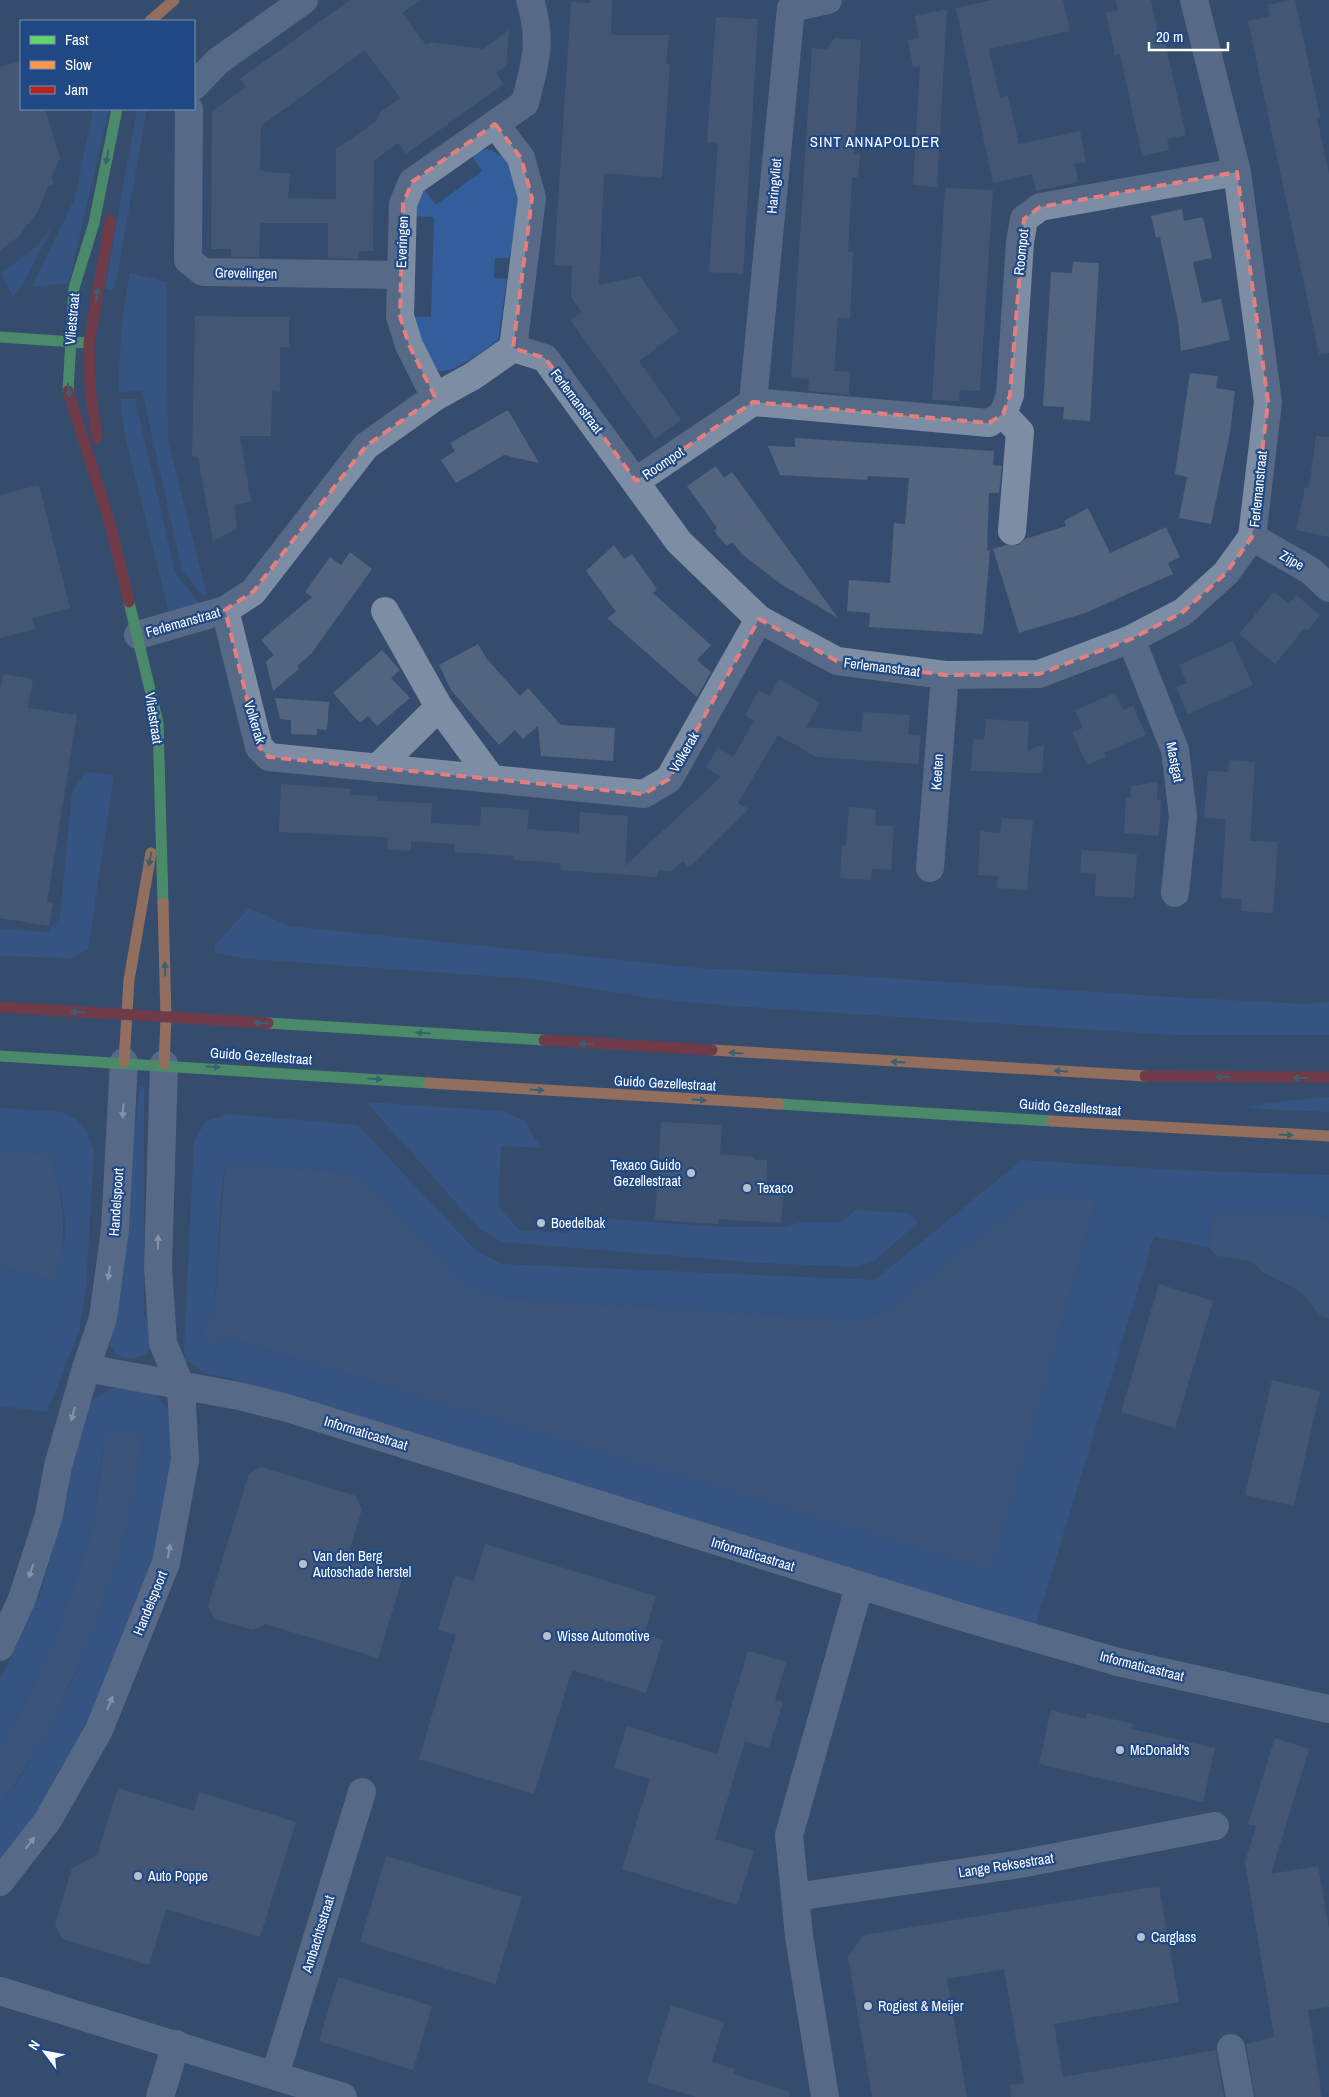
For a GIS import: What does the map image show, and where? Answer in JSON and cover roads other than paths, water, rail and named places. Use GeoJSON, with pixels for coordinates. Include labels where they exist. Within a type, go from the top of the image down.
{"type":"FeatureCollection","features":[{"type":"Feature","properties":{"kind":"main road","name":"Vlietstraat"},"geometry":{"type":"LineString","coordinates":[[117,110],[94,223],[74,288],[67,388],[111,527],[158,723],[162,794],[166,1018],[164,1064]]}},
{"type":"Feature","properties":{"kind":"main road","name":"Vlietstraat"},"geometry":{"type":"LineString","coordinates":[[111,527],[90,389],[89,343],[113,205]]}},
{"type":"Feature","properties":{"kind":"main road"},"geometry":{"type":"LineString","coordinates":[[0,336],[89,343]]}},
{"type":"Feature","properties":{"kind":"main road","name":"Vlietstraat"},"geometry":{"type":"LineString","coordinates":[[124,1062],[129,980],[162,794]]}},
{"type":"Feature","properties":{"kind":"main road"},"geometry":{"type":"LineString","coordinates":[[0,1007],[1152,1076],[1329,1077]]}},
{"type":"Feature","properties":{"kind":"main road","name":"Guido Gezellestraat"},"geometry":{"type":"LineString","coordinates":[[0,1056],[164,1064],[514,1089],[1260,1134],[1329,1136]]}},
{"type":"Feature","properties":{"kind":"street"},"geometry":{"type":"LineString","coordinates":[[195,85],[218,61],[304,0]]}},
{"type":"Feature","properties":{"kind":"street","name":"Everingen"},"geometry":{"type":"LineString","coordinates":[[435,397],[409,345],[400,316],[403,204],[412,182],[525,103],[538,54],[535,16],[530,0]]}},
{"type":"Feature","properties":{"kind":"street","name":"Haringvliet"},"geometry":{"type":"LineString","coordinates":[[753,402],[791,4],[828,0]]}},
{"type":"Feature","properties":{"kind":"street","name":"Ferlemanstraat"},"geometry":{"type":"LineString","coordinates":[[138,635],[225,610],[253,592],[366,446],[435,397],[472,376],[513,348],[545,358],[679,542],[759,619],[837,661],[945,675],[1040,674],[1131,638],[1183,612],[1226,573],[1252,537],[1268,402],[1237,172],[1194,0]]}},
{"type":"Feature","properties":{"kind":"street","name":"Grevelingen"},"geometry":{"type":"LineString","coordinates":[[189,110],[188,260],[204,272],[400,275]]}},
{"type":"Feature","properties":{"kind":"street"},"geometry":{"type":"LineString","coordinates":[[495,124],[521,158],[532,198],[513,348]]}},
{"type":"Feature","properties":{"kind":"street","name":"Roompot"},"geometry":{"type":"LineString","coordinates":[[1003,414],[1010,396],[1020,242],[1024,219],[1040,207],[1237,172]]}},
{"type":"Feature","properties":{"kind":"street"},"geometry":{"type":"LineString","coordinates":[[753,402],[989,424],[1003,414],[1020,432],[1012,531]]}},
{"type":"Feature","properties":{"kind":"street","name":"Roompot"},"geometry":{"type":"LineString","coordinates":[[636,481],[753,402]]}},
{"type":"Feature","properties":{"kind":"street","name":"Zijpe"},"geometry":{"type":"LineString","coordinates":[[1252,537],[1311,572],[1329,588]]}},
{"type":"Feature","properties":{"kind":"street","name":"Volkerak"},"geometry":{"type":"LineString","coordinates":[[225,610],[259,747],[269,757],[644,794],[669,779],[759,619]]}},
{"type":"Feature","properties":{"kind":"street"},"geometry":{"type":"LineString","coordinates":[[385,611],[439,707],[491,778]]}},
{"type":"Feature","properties":{"kind":"street","name":"Mastgat"},"geometry":{"type":"LineString","coordinates":[[1131,638],[1175,750],[1182,816],[1175,893]]}},
{"type":"Feature","properties":{"kind":"street","name":"Keeten"},"geometry":{"type":"LineString","coordinates":[[930,868],[945,675]]}},
{"type":"Feature","properties":{"kind":"street"},"geometry":{"type":"LineString","coordinates":[[377,768],[439,707]]}},
{"type":"Feature","properties":{"kind":"street","name":"Handelspoort"},"geometry":{"type":"LineString","coordinates":[[0,1646],[22,1599],[48,1515],[58,1466],[86,1368],[103,1318],[115,1229],[124,1062]]}},
{"type":"Feature","properties":{"kind":"street"},"geometry":{"type":"LineString","coordinates":[[164,1064],[158,1267],[163,1343],[181,1387]]}},
{"type":"Feature","properties":{"kind":"street"},"geometry":{"type":"LineString","coordinates":[[86,1368],[181,1387]]}},
{"type":"Feature","properties":{"kind":"street","name":"Handelspoort"},"geometry":{"type":"LineString","coordinates":[[0,1882],[48,1820],[99,1730],[166,1563],[185,1460],[181,1387]]}},
{"type":"Feature","properties":{"kind":"street","name":"Informaticastraat"},"geometry":{"type":"LineString","coordinates":[[181,1387],[239,1396],[287,1408],[859,1587],[1118,1662],[1329,1709]]}},
{"type":"Feature","properties":{"kind":"street"},"geometry":{"type":"LineString","coordinates":[[825,2097],[795,1897],[789,1835],[859,1587]]}},
{"type":"Feature","properties":{"kind":"street","name":"Ambachtsstraat"},"geometry":{"type":"LineString","coordinates":[[274,2075],[362,1792]]}},
{"type":"Feature","properties":{"kind":"street","name":"Lange Reksestraat"},"geometry":{"type":"LineString","coordinates":[[795,1897],[1020,1864],[1215,1826]]}},
{"type":"Feature","properties":{"kind":"street"},"geometry":{"type":"LineString","coordinates":[[0,1990],[343,2097]]}},
{"type":"Feature","properties":{"kind":"street"},"geometry":{"type":"LineString","coordinates":[[160,2097],[176,2044]]}},
{"type":"Feature","properties":{"kind":"street"},"geometry":{"type":"LineString","coordinates":[[1231,2048],[1240,2097]]}},
{"type":"Feature","properties":{"kind":"place","name":"Texaco Guido Gezellestraat"},"geometry":{"type":"Point","coordinates":[691,1173]}},
{"type":"Feature","properties":{"kind":"place","name":"Texaco"},"geometry":{"type":"Point","coordinates":[747,1188]}},
{"type":"Feature","properties":{"kind":"place","name":"Boedelbak"},"geometry":{"type":"Point","coordinates":[541,1223]}},
{"type":"Feature","properties":{"kind":"place","name":"Van den Berg Autoschade herstel"},"geometry":{"type":"Point","coordinates":[303,1564]}},
{"type":"Feature","properties":{"kind":"place","name":"Wisse Automotive"},"geometry":{"type":"Point","coordinates":[547,1636]}},
{"type":"Feature","properties":{"kind":"place","name":"McDonald's"},"geometry":{"type":"Point","coordinates":[1120,1750]}},
{"type":"Feature","properties":{"kind":"place","name":"Auto Poppe"},"geometry":{"type":"Point","coordinates":[138,1876]}},
{"type":"Feature","properties":{"kind":"place","name":"Carglass"},"geometry":{"type":"Point","coordinates":[1141,1937]}},
{"type":"Feature","properties":{"kind":"place","name":"Rogiest & Meijer"},"geometry":{"type":"Point","coordinates":[868,2006]}},
{"type":"Feature","properties":{"kind":"district","name":"SINT ANNAPOLDER"},"geometry":{"type":"Point","coordinates":[875,142]}}]}
